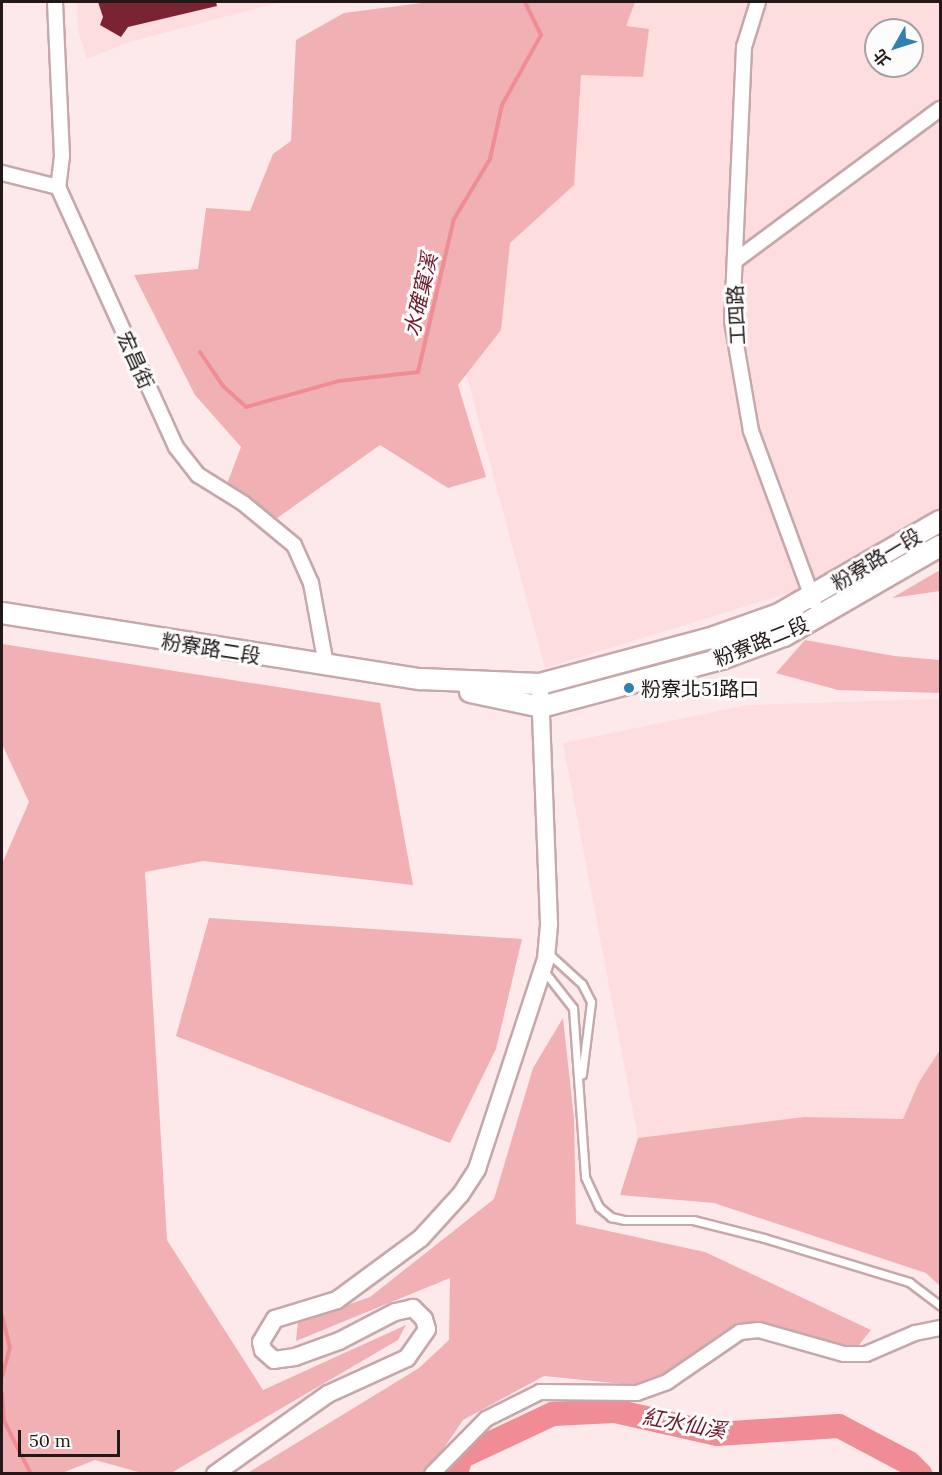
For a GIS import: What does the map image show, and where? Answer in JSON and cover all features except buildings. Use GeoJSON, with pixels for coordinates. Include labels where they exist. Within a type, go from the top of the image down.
{"type":"FeatureCollection","features":[{"type":"Feature","properties":{"kind":"main road","name":"粉寮路一段"},"geometry":{"type":"LineString","coordinates":[[812,598],[940,521]]}},
{"type":"Feature","properties":{"kind":"main road","name":"粉寮路一段"},"geometry":{"type":"LineString","coordinates":[[822,616],[940,546]]}},
{"type":"Feature","properties":{"kind":"main road","name":"粉寮路二段"},"geometry":{"type":"LineString","coordinates":[[421,679],[540,684],[714,637],[812,598]]}},
{"type":"Feature","properties":{"kind":"main road","name":"粉寮路二段"},"geometry":{"type":"LineString","coordinates":[[2,613],[326,666],[421,679],[542,707],[722,658],[784,636],[822,616]]}},
{"type":"Feature","properties":{"kind":"street"},"geometry":{"type":"LineString","coordinates":[[2,173],[58,187],[62,156],[55,2]]}},
{"type":"Feature","properties":{"kind":"street","name":"工四路"},"geometry":{"type":"LineString","coordinates":[[758,2],[744,47],[732,321],[751,431],[812,598],[822,616]]}},
{"type":"Feature","properties":{"kind":"street"},"geometry":{"type":"LineString","coordinates":[[735,261],[940,109]]}},
{"type":"Feature","properties":{"kind":"street","name":"宏昌街"},"geometry":{"type":"LineString","coordinates":[[58,187],[176,447],[198,475],[243,503],[294,545],[311,583],[326,666]]}},
{"type":"Feature","properties":{"kind":"street"},"geometry":{"type":"LineString","coordinates":[[215,1473],[328,1394],[407,1358],[419,1345],[427,1329],[424,1319],[413,1308],[395,1312],[339,1341],[295,1357],[274,1360],[263,1350],[261,1342],[275,1319],[337,1300],[421,1238],[461,1194],[477,1169],[547,952],[549,923],[540,684]]}},
{"type":"Feature","properties":{"kind":"street"},"geometry":{"type":"LineString","coordinates":[[432,1473],[486,1419],[540,1392],[638,1393],[667,1382],[740,1332],[759,1330],[844,1354],[866,1354],[915,1333],[940,1328]]}},
{"type":"Feature","properties":{"kind":"lane"},"geometry":{"type":"LineString","coordinates":[[547,952],[582,984],[591,1002],[580,1091]]}},
{"type":"Feature","properties":{"kind":"lane"},"geometry":{"type":"LineString","coordinates":[[543,969],[573,1008],[585,1177],[599,1207],[611,1217],[624,1220],[693,1220],[909,1282],[940,1305]]}},
{"type":"Feature","properties":{"kind":"shaded area"},"geometry":{"type":"Polygon","coordinates":[[[77,2],[280,2],[130,42],[87,59],[78,30],[77,2]]]}},
{"type":"Feature","properties":{"kind":"shaded area"},"geometry":{"type":"Polygon","coordinates":[[[429,2],[635,2],[626,26],[649,29],[643,77],[581,75],[574,185],[510,243],[501,330],[458,385],[486,477],[448,488],[380,445],[266,526],[225,489],[241,447],[195,395],[134,275],[198,269],[206,208],[250,211],[273,154],[291,141],[296,40],[344,13],[429,2]]]}},
{"type":"Feature","properties":{"kind":"shaded area"},"geometry":{"type":"Polygon","coordinates":[[[566,2],[940,2],[940,509],[795,591],[545,668],[452,321],[566,2]]]}},
{"type":"Feature","properties":{"kind":"shaded area"},"geometry":{"type":"Polygon","coordinates":[[[940,570],[940,591],[892,598],[940,570]]]}},
{"type":"Feature","properties":{"kind":"shaded area"},"geometry":{"type":"Polygon","coordinates":[[[805,640],[894,656],[940,660],[940,693],[838,690],[776,673],[805,640]]]}},
{"type":"Feature","properties":{"kind":"shaded area"},"geometry":{"type":"Polygon","coordinates":[[[2,644],[380,703],[413,885],[203,861],[145,872],[167,1240],[263,1390],[406,1325],[398,1340],[171,1473],[142,1473],[95,1460],[62,1473],[2,1473],[2,864],[29,802],[2,744],[2,644]]]}},
{"type":"Feature","properties":{"kind":"shaded area"},"geometry":{"type":"Polygon","coordinates":[[[940,699],[940,1050],[919,1082],[903,1119],[804,1117],[638,1138],[563,743],[748,705],[940,699]]]}},
{"type":"Feature","properties":{"kind":"shaded area"},"geometry":{"type":"Polygon","coordinates":[[[209,918],[522,939],[496,1049],[450,1143],[176,1036],[209,918]]]}},
{"type":"Feature","properties":{"kind":"shaded area"},"geometry":{"type":"Polygon","coordinates":[[[563,1018],[574,1119],[576,1224],[705,1252],[871,1330],[850,1356],[757,1324],[733,1326],[653,1387],[544,1376],[463,1420],[427,1473],[246,1474],[419,1368],[449,1340],[450,1278],[296,1341],[298,1322],[370,1297],[494,1199],[533,1068],[563,1018]]]}},
{"type":"Feature","properties":{"kind":"shaded area"},"geometry":{"type":"Polygon","coordinates":[[[940,1050],[940,1286],[926,1273],[714,1203],[620,1195],[638,1138],[804,1117],[903,1119],[919,1082],[940,1050]]]}},
{"type":"Feature","properties":{"kind":"waterway","name":"水確窠溪"},"geometry":{"type":"LineString","coordinates":[[200,352],[223,386],[246,407],[339,381],[418,372],[454,219],[490,159],[502,105],[541,35],[525,2]]}},
{"type":"Feature","properties":{"kind":"waterway"},"geometry":{"type":"LineString","coordinates":[[2,1316],[10,1347],[2,1376]]}},
{"type":"Feature","properties":{"kind":"waterway"},"geometry":{"type":"LineString","coordinates":[[2,1394],[4,1421],[31,1474]]}},
{"type":"Feature","properties":{"kind":"waterway","name":"紅水仙溪"},"geometry":{"type":"LineString","coordinates":[[456,1474],[461,1457],[553,1414],[615,1411],[717,1434],[839,1426],[909,1463],[920,1474]]}},
{"type":"Feature","properties":{"kind":"place","name":"粉寮北51路口"},"geometry":{"type":"Point","coordinates":[629,688]}}]}
